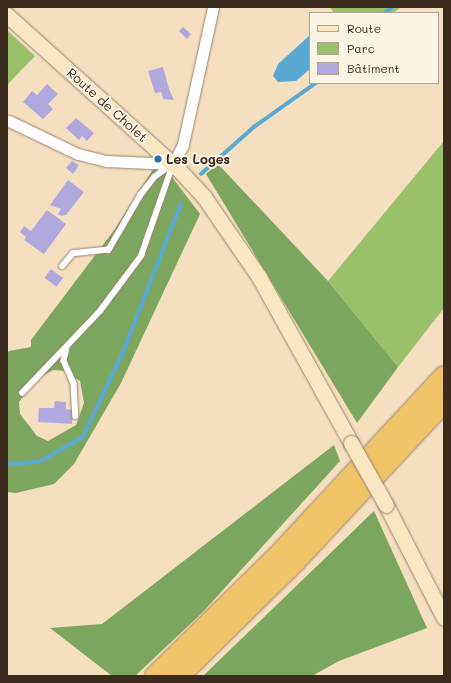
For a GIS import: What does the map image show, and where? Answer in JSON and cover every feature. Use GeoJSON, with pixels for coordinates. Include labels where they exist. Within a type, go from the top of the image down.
{"type":"FeatureCollection","features":[{"type":"Feature","properties":{"kind":"highway"},"geometry":{"type":"LineString","coordinates":[[155,676],[283,550],[444,376]]}},
{"type":"Feature","properties":{"kind":"highway"},"geometry":{"type":"LineString","coordinates":[[179,676],[295,562],[444,402]]}},
{"type":"Feature","properties":{"kind":"main road","name":"Route de Cholet"},"geometry":{"type":"LineString","coordinates":[[7,15],[173,164],[204,197],[259,278],[386,505],[444,618]]}},
{"type":"Feature","properties":{"kind":"street"},"geometry":{"type":"LineString","coordinates":[[9,121],[78,154],[107,161],[173,164],[183,144],[213,7]]}},
{"type":"Feature","properties":{"kind":"lane"},"geometry":{"type":"LineString","coordinates":[[63,266],[73,254],[108,250],[140,195],[155,177],[173,164]]}},
{"type":"Feature","properties":{"kind":"lane"},"geometry":{"type":"LineString","coordinates":[[22,393],[100,311],[141,256],[173,164]]}},
{"type":"Feature","properties":{"kind":"lane"},"geometry":{"type":"LineString","coordinates":[[67,347],[64,361],[74,383],[76,416]]}},
{"type":"Feature","properties":{"kind":"green space"},"geometry":{"type":"Polygon","coordinates":[[[330,7],[401,7],[394,12],[333,12],[330,7]]]}},
{"type":"Feature","properties":{"kind":"green space"},"geometry":{"type":"Polygon","coordinates":[[[7,30],[35,56],[7,85],[7,30]]]}},
{"type":"Feature","properties":{"kind":"green space"},"geometry":{"type":"Polygon","coordinates":[[[444,141],[444,308],[398,367],[328,281],[444,141]]]}},
{"type":"Feature","properties":{"kind":"green space"},"geometry":{"type":"Polygon","coordinates":[[[159,160],[200,214],[121,383],[74,464],[54,484],[16,493],[7,492],[7,353],[9,351],[31,347],[31,340],[115,229],[159,160]],[[53,370],[36,380],[19,402],[20,414],[37,436],[48,441],[76,425],[84,403],[80,381],[65,371],[53,370]]]}},
{"type":"Feature","properties":{"kind":"green space"},"geometry":{"type":"Polygon","coordinates":[[[218,164],[328,281],[398,367],[357,423],[206,174],[218,164]]]}},
{"type":"Feature","properties":{"kind":"green space"},"geometry":{"type":"Polygon","coordinates":[[[334,445],[340,461],[203,612],[135,676],[112,676],[50,628],[102,624],[334,445]]]}},
{"type":"Feature","properties":{"kind":"green space"},"geometry":{"type":"Polygon","coordinates":[[[374,511],[427,628],[339,661],[312,676],[203,676],[374,511]]]}},
{"type":"Feature","properties":{"kind":"water"},"geometry":{"type":"Polygon","coordinates":[[[309,36],[309,70],[296,81],[278,82],[273,76],[278,64],[309,36]]]}},
{"type":"Feature","properties":{"kind":"building"},"geometry":{"type":"Polygon","coordinates":[[[183,27],[191,34],[187,39],[179,31],[183,27]]]}},
{"type":"Feature","properties":{"kind":"building"},"geometry":{"type":"Polygon","coordinates":[[[163,67],[169,89],[174,100],[163,99],[161,92],[155,93],[148,71],[163,67]]]}},
{"type":"Feature","properties":{"kind":"building"},"geometry":{"type":"Polygon","coordinates":[[[47,84],[58,94],[48,104],[53,109],[43,119],[23,102],[32,91],[37,95],[47,84]]]}},
{"type":"Feature","properties":{"kind":"building"},"geometry":{"type":"Polygon","coordinates":[[[76,118],[94,133],[87,141],[82,136],[79,140],[66,128],[76,118]]]}},
{"type":"Feature","properties":{"kind":"building"},"geometry":{"type":"Polygon","coordinates":[[[72,161],[79,165],[73,174],[66,168],[72,161]]]}},
{"type":"Feature","properties":{"kind":"building"},"geometry":{"type":"Polygon","coordinates":[[[68,180],[84,192],[66,215],[61,216],[58,214],[61,209],[50,205],[68,180]]]}},
{"type":"Feature","properties":{"kind":"building"},"geometry":{"type":"Polygon","coordinates":[[[47,210],[66,224],[44,254],[24,240],[26,237],[20,232],[24,226],[31,231],[47,210]]]}},
{"type":"Feature","properties":{"kind":"building"},"geometry":{"type":"Polygon","coordinates":[[[51,269],[63,278],[56,287],[44,278],[51,269]]]}},
{"type":"Feature","properties":{"kind":"building"},"geometry":{"type":"Polygon","coordinates":[[[55,401],[66,402],[66,409],[73,410],[72,424],[38,422],[39,408],[54,408],[55,401]]]}},
{"type":"Feature","properties":{"kind":"waterway"},"geometry":{"type":"LineString","coordinates":[[386,12],[393,7]]}},
{"type":"Feature","properties":{"kind":"waterway"},"geometry":{"type":"LineString","coordinates":[[201,174],[254,127],[315,84]]}},
{"type":"Feature","properties":{"kind":"waterway"},"geometry":{"type":"LineString","coordinates":[[7,464],[39,462],[83,437],[123,352],[181,204]]}},
{"type":"Feature","properties":{"kind":"place","name":"Les Loges"},"geometry":{"type":"Point","coordinates":[158,159]}}]}
